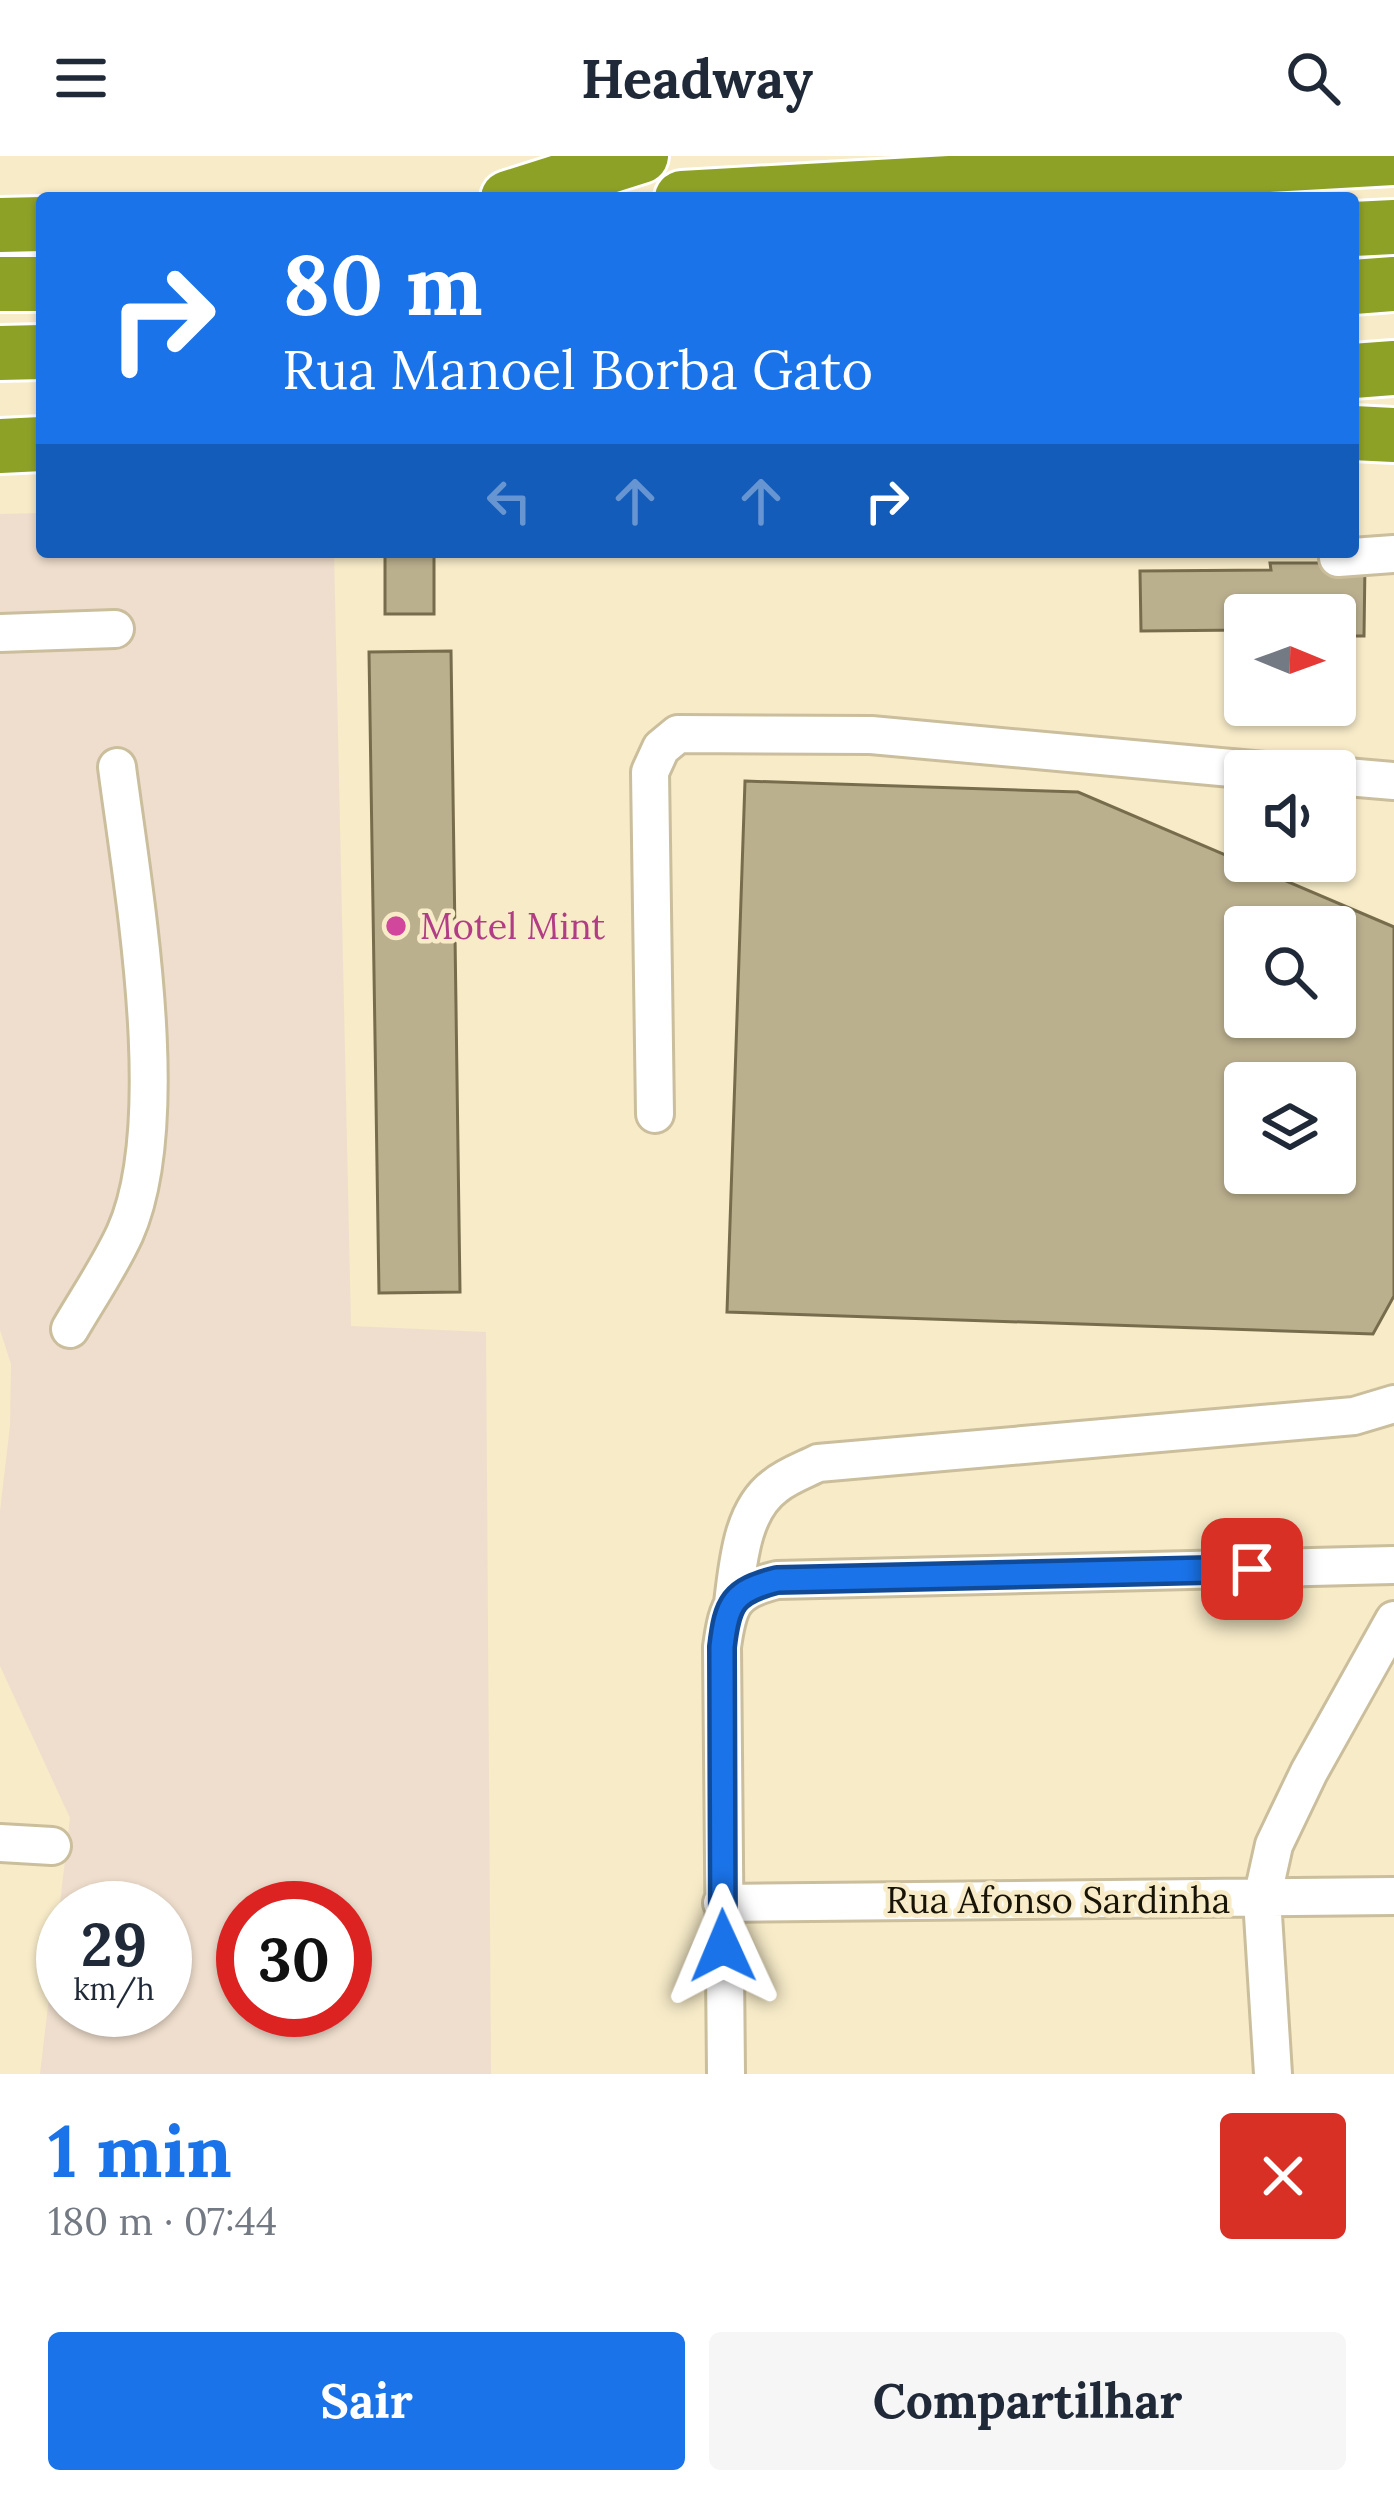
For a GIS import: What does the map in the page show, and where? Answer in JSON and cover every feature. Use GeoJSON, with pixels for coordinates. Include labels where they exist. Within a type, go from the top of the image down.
{"type":"FeatureCollection","features":[{"type":"Feature","properties":{"kind":"highway"},"geometry":{"type":"LineString","coordinates":[[527,192],[641,156]]}},
{"type":"Feature","properties":{"kind":"highway"},"geometry":{"type":"LineString","coordinates":[[778,192],[1306,159],[1394,158]]}},
{"type":"Feature","properties":{"kind":"highway"},"geometry":{"type":"LineString","coordinates":[[0,225],[36,224]]}},
{"type":"Feature","properties":{"kind":"highway"},"geometry":{"type":"LineString","coordinates":[[1359,229],[1394,226]]}},
{"type":"Feature","properties":{"kind":"highway"},"geometry":{"type":"LineString","coordinates":[[0,284],[36,284]]}},
{"type":"Feature","properties":{"kind":"highway"},"geometry":{"type":"LineString","coordinates":[[1359,287],[1394,284]]}},
{"type":"Feature","properties":{"kind":"highway"},"geometry":{"type":"LineString","coordinates":[[0,353],[36,352]]}},
{"type":"Feature","properties":{"kind":"highway"},"geometry":{"type":"LineString","coordinates":[[1359,371],[1394,368]]}},
{"type":"Feature","properties":{"kind":"highway"},"geometry":{"type":"LineString","coordinates":[[1359,433],[1394,435]]}},
{"type":"Feature","properties":{"kind":"highway"},"geometry":{"type":"LineString","coordinates":[[0,447],[36,444]]}},
{"type":"Feature","properties":{"kind":"street"},"geometry":{"type":"LineString","coordinates":[[0,447],[36,464]]}},
{"type":"Feature","properties":{"kind":"street"},"geometry":{"type":"LineString","coordinates":[[1359,556],[1394,554]]}},
{"type":"Feature","properties":{"kind":"street"},"geometry":{"type":"LineString","coordinates":[[0,633],[115,629]]}},
{"type":"Feature","properties":{"kind":"street"},"geometry":{"type":"LineString","coordinates":[[656,1114],[650,772],[661,748],[678,734],[871,735],[1224,767]]}},
{"type":"Feature","properties":{"kind":"street"},"geometry":{"type":"LineString","coordinates":[[70,1329],[125,1232],[141,1178],[148,1082],[118,767]]}},
{"type":"Feature","properties":{"kind":"street"},"geometry":{"type":"LineString","coordinates":[[1356,778],[1394,781]]}},
{"type":"Feature","properties":{"kind":"street"},"geometry":{"type":"LineString","coordinates":[[733,1603],[753,1511],[772,1487],[818,1463],[1354,1416],[1394,1404]]}},
{"type":"Feature","properties":{"kind":"street"},"geometry":{"type":"LineString","coordinates":[[726,2074],[722,1668],[726,1615],[748,1588],[777,1580],[1394,1565]]}},
{"type":"Feature","properties":{"kind":"street"},"geometry":{"type":"LineString","coordinates":[[1273,2074],[1262,1899],[1274,1845],[1394,1620]]}},
{"type":"Feature","properties":{"kind":"street"},"geometry":{"type":"LineString","coordinates":[[0,1843],[52,1846]]}},
{"type":"Feature","properties":{"kind":"street","name":"Rua Afonso Sardinha"},"geometry":{"type":"LineString","coordinates":[[722,1903],[1394,1896]]}},
{"type":"Feature","properties":{"kind":"shaded area"},"geometry":{"type":"Polygon","coordinates":[[[36,513],[36,558],[334,558],[351,1326],[486,1332],[491,2074],[40,2074],[44,2037],[192,2037],[192,1881],[63,1881],[70,1818],[0,1666],[0,1511],[10,1426],[11,1364],[0,1330],[0,514],[36,513]]]}},
{"type":"Feature","properties":{"kind":"building"},"geometry":{"type":"Polygon","coordinates":[[[385,558],[434,558],[434,614],[385,614],[385,558]]]}},
{"type":"Feature","properties":{"kind":"building"},"geometry":{"type":"Polygon","coordinates":[[[1270,563],[1365,563],[1364,636],[1356,636],[1356,594],[1224,594],[1224,630],[1141,631],[1140,571],[1271,570],[1270,563]]]}},
{"type":"Feature","properties":{"kind":"building"},"geometry":{"type":"Polygon","coordinates":[[[451,651],[460,1292],[379,1293],[369,652],[451,651]]]}},
{"type":"Feature","properties":{"kind":"building"},"geometry":{"type":"Polygon","coordinates":[[[745,781],[1078,792],[1224,854],[1224,882],[1289,882],[1345,906],[1224,906],[1224,1038],[1356,1038],[1356,911],[1394,927],[1394,1296],[1373,1334],[727,1312],[745,781]]]}},
{"type":"Feature","properties":{"kind":"place","name":"Motel Mint"},"geometry":{"type":"Point","coordinates":[396,926]}},
{"type":"Feature","properties":{"kind":"route"},"geometry":{"type":"LineString","coordinates":[[723,1946],[722,1647],[726,1615],[748,1588],[777,1580],[1252,1569]]}}]}
